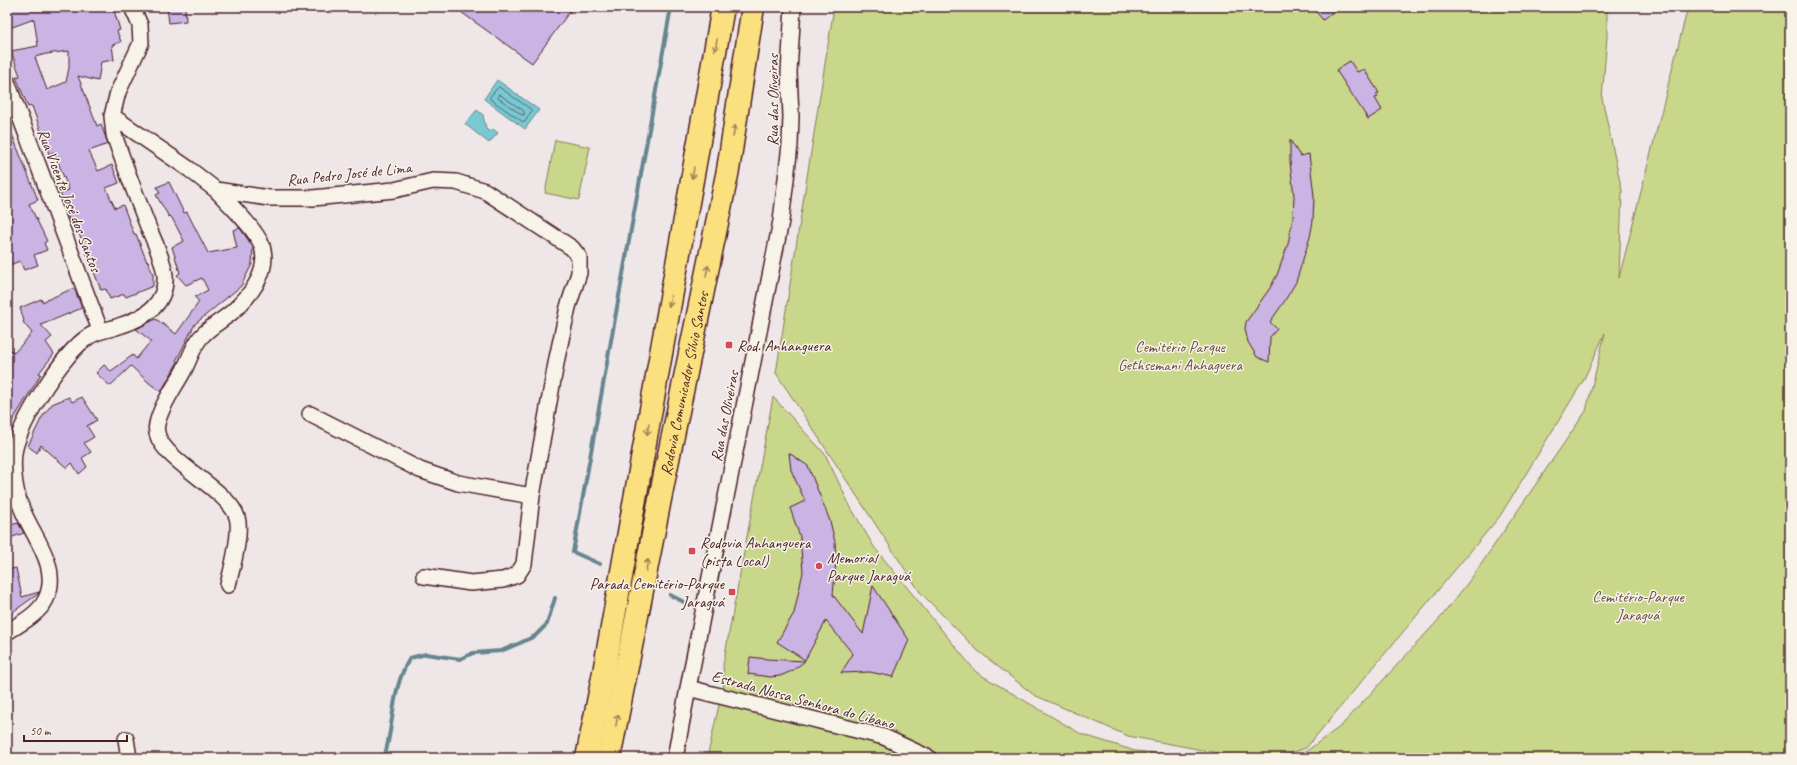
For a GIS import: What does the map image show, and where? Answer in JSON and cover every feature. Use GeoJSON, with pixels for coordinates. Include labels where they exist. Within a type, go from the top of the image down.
{"type":"FeatureCollection","features":[{"type":"Feature","properties":{"kind":"highway","name":"Rodovia Comunicador Silvio Santos"},"geometry":{"type":"LineString","coordinates":[[587,758],[604,672],[723,7]]}},
{"type":"Feature","properties":{"kind":"highway","name":"Rodovia Comunicador Silvio Santos"},"geometry":{"type":"LineString","coordinates":[[609,758],[665,474],[728,170],[753,7]]}},
{"type":"Feature","properties":{"kind":"street"},"geometry":{"type":"LineString","coordinates":[[7,632],[27,620],[45,601],[50,589],[49,570],[45,553],[21,508],[14,480],[14,452],[22,428],[41,393],[73,349],[100,330],[119,327],[144,316],[161,300],[164,289],[165,273],[114,135],[112,116],[118,92],[142,43],[140,25],[132,7]]}},
{"type":"Feature","properties":{"kind":"street","name":"Rua das Oliveiras"},"geometry":{"type":"LineString","coordinates":[[675,758],[781,221],[790,145],[791,116],[789,72],[793,7]]}},
{"type":"Feature","properties":{"kind":"street","name":"Rua Vicente José dos Santos"},"geometry":{"type":"LineString","coordinates":[[7,82],[100,330]]}},
{"type":"Feature","properties":{"kind":"street","name":"Rua Pedro José de Lima"},"geometry":{"type":"LineString","coordinates":[[112,116],[189,169],[216,190],[269,198],[313,198],[394,190],[434,181],[456,182],[485,191],[572,248],[579,257],[579,273],[568,307],[532,496]]}},
{"type":"Feature","properties":{"kind":"street"},"geometry":{"type":"LineString","coordinates":[[216,190],[257,235],[262,246],[264,261],[260,276],[248,295],[231,313],[200,338],[156,425],[157,436],[162,446],[210,486],[230,506],[237,517],[238,537],[228,585]]}},
{"type":"Feature","properties":{"kind":"street"},"geometry":{"type":"LineString","coordinates":[[310,414],[420,470],[458,483],[532,496],[524,564],[517,575],[503,580],[471,583],[424,576]]}},
{"type":"Feature","properties":{"kind":"street","name":"Estrada Nossa Senhora do Libano"},"geometry":{"type":"LineString","coordinates":[[688,688],[884,737],[929,758]]}},
{"type":"Feature","properties":{"kind":"street"},"geometry":{"type":"LineString","coordinates":[[126,739],[129,758]]}},
{"type":"Feature","properties":{"kind":"green space","name":"Cemitério Parque Gethsemani Anhaguera"},"geometry":{"type":"Polygon","coordinates":[[[834,7],[1607,7],[1607,37],[1602,98],[1622,191],[1619,278],[1688,7],[1790,7],[1790,758],[1297,758],[1341,726],[1442,616],[1473,576],[1586,411],[1605,333],[1583,381],[1500,516],[1306,748],[1275,758],[1245,758],[1128,736],[1034,695],[977,650],[920,592],[776,373],[834,7]]]}},
{"type":"Feature","properties":{"kind":"green space"},"geometry":{"type":"Polygon","coordinates":[[[555,140],[590,147],[579,200],[545,193],[555,140]]]}},
{"type":"Feature","properties":{"kind":"green space"},"geometry":{"type":"Polygon","coordinates":[[[773,397],[825,454],[850,506],[874,547],[976,672],[1081,734],[1135,751],[1210,758],[707,758],[724,683],[723,665],[773,397]]]}},
{"type":"Feature","properties":{"kind":"water"},"geometry":{"type":"Polygon","coordinates":[[[497,80],[539,110],[525,129],[484,99],[497,80]]]}},
{"type":"Feature","properties":{"kind":"water"},"geometry":{"type":"Polygon","coordinates":[[[477,110],[483,115],[486,129],[490,132],[493,129],[498,133],[489,143],[465,124],[477,110]]]}},
{"type":"Feature","properties":{"kind":"building"},"geometry":{"type":"Polygon","coordinates":[[[12,7],[113,7],[120,30],[117,31],[121,42],[112,45],[114,60],[101,62],[98,81],[78,76],[97,126],[101,124],[108,144],[89,151],[98,171],[112,165],[119,183],[106,188],[115,208],[123,205],[134,234],[136,234],[147,262],[148,261],[153,275],[153,286],[126,297],[124,294],[110,299],[106,289],[101,290],[74,221],[70,222],[66,211],[68,210],[60,193],[69,190],[54,152],[49,154],[32,106],[28,107],[16,77],[20,76],[11,51],[38,46],[34,19],[7,29],[7,9],[12,7]],[[69,51],[35,57],[47,90],[66,82],[69,68],[69,51]]]}},
{"type":"Feature","properties":{"kind":"building"},"geometry":{"type":"Polygon","coordinates":[[[167,7],[185,7],[186,21],[169,23],[167,7]]]}},
{"type":"Feature","properties":{"kind":"building"},"geometry":{"type":"Polygon","coordinates":[[[454,7],[573,7],[532,63],[454,7]]]}},
{"type":"Feature","properties":{"kind":"building"},"geometry":{"type":"Polygon","coordinates":[[[1312,7],[1339,7],[1323,20],[1312,7]]]}},
{"type":"Feature","properties":{"kind":"building"},"geometry":{"type":"Polygon","coordinates":[[[1350,61],[1357,72],[1364,69],[1379,93],[1376,94],[1378,97],[1375,98],[1382,110],[1368,119],[1336,70],[1350,61]]]}},
{"type":"Feature","properties":{"kind":"building"},"geometry":{"type":"Polygon","coordinates":[[[7,122],[38,200],[29,204],[47,241],[44,243],[47,250],[34,255],[38,265],[24,270],[20,261],[7,266],[7,122]]]}},
{"type":"Feature","properties":{"kind":"building"},"geometry":{"type":"Polygon","coordinates":[[[1290,140],[1300,156],[1309,154],[1314,196],[1313,221],[1310,237],[1296,282],[1270,322],[1277,329],[1270,337],[1269,362],[1257,357],[1248,342],[1245,329],[1246,322],[1270,288],[1277,275],[1288,244],[1293,217],[1294,196],[1290,162],[1290,140]]]}},
{"type":"Feature","properties":{"kind":"building"},"geometry":{"type":"Polygon","coordinates":[[[169,182],[184,213],[187,212],[208,253],[237,248],[233,230],[240,228],[253,247],[252,264],[241,286],[195,324],[176,361],[178,362],[161,392],[131,366],[110,386],[96,373],[104,365],[111,371],[133,355],[136,359],[151,341],[136,329],[156,319],[176,334],[199,302],[195,297],[208,290],[202,278],[186,285],[177,275],[180,273],[172,247],[184,241],[172,218],[170,216],[169,217],[156,195],[160,193],[157,187],[169,182]]]}},
{"type":"Feature","properties":{"kind":"building"},"geometry":{"type":"Polygon","coordinates":[[[74,288],[82,308],[41,325],[52,337],[46,342],[54,354],[39,373],[41,374],[7,430],[7,346],[14,353],[32,333],[23,322],[20,308],[41,299],[42,302],[74,288]]]}},
{"type":"Feature","properties":{"kind":"building"},"geometry":{"type":"Polygon","coordinates":[[[69,397],[72,402],[82,397],[97,420],[87,426],[94,437],[84,443],[91,452],[82,458],[87,467],[79,474],[72,463],[67,468],[41,445],[37,453],[28,446],[42,417],[52,404],[69,397]]]}},
{"type":"Feature","properties":{"kind":"building","name":"Memorial Parque Jaraguá"},"geometry":{"type":"Polygon","coordinates":[[[789,453],[808,466],[830,521],[835,542],[836,561],[833,595],[863,634],[873,586],[909,640],[893,677],[870,672],[841,673],[853,654],[826,621],[805,660],[777,642],[794,613],[803,572],[800,537],[790,508],[805,501],[791,470],[789,453]]]}},
{"type":"Feature","properties":{"kind":"building"},"geometry":{"type":"Polygon","coordinates":[[[18,523],[24,533],[7,539],[7,526],[18,523]]]}},
{"type":"Feature","properties":{"kind":"building"},"geometry":{"type":"Polygon","coordinates":[[[16,568],[22,597],[39,592],[7,616],[7,570],[16,568]]]}},
{"type":"Feature","properties":{"kind":"building"},"geometry":{"type":"Polygon","coordinates":[[[750,657],[805,661],[792,671],[780,676],[770,677],[748,674],[750,657]]]}},
{"type":"Feature","properties":{"kind":"waterway"},"geometry":{"type":"LineString","coordinates":[[600,564],[573,552],[671,7]]}},
{"type":"Feature","properties":{"kind":"waterway"},"geometry":{"type":"LineString","coordinates":[[670,595],[688,604]]}},
{"type":"Feature","properties":{"kind":"waterway"},"geometry":{"type":"LineString","coordinates":[[384,758],[399,682],[410,658],[426,654],[460,659],[473,653],[501,651],[535,636],[547,624],[555,598]]}},
{"type":"Feature","properties":{"kind":"place","name":"Rod. Anhanguera"},"geometry":{"type":"Point","coordinates":[729,345]}},
{"type":"Feature","properties":{"kind":"place","name":"Rodovia Anhanguera (pista Local)"},"geometry":{"type":"Point","coordinates":[692,551]}},
{"type":"Feature","properties":{"kind":"place","name":"Memorial Parque Jaraguá"},"geometry":{"type":"Point","coordinates":[819,566]}},
{"type":"Feature","properties":{"kind":"place","name":"Parada Cemitério-Parque Jaraguá"},"geometry":{"type":"Point","coordinates":[732,592]}},
{"type":"Feature","properties":{"kind":"park label","name":"Cemitério-Parque Jaraguá"},"geometry":{"type":"Point","coordinates":[1638,605]}}]}
